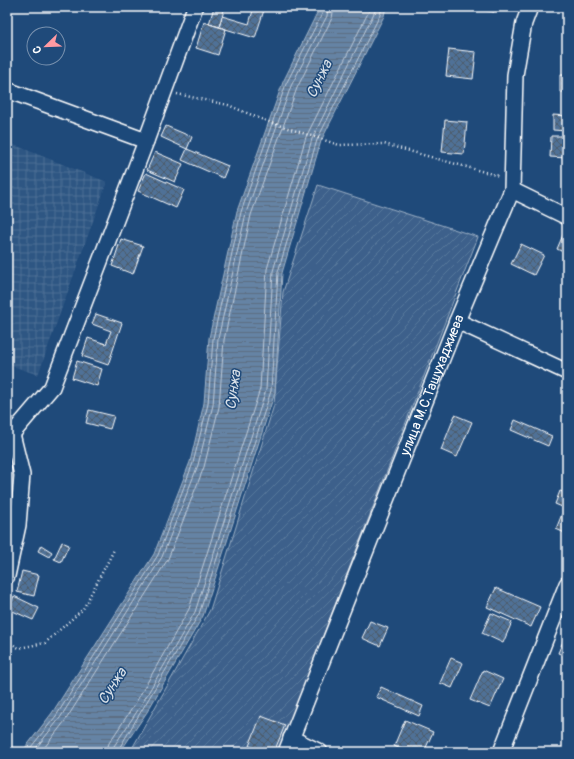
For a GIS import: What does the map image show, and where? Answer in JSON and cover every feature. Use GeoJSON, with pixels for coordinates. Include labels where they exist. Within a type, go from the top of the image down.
{"type":"FeatureCollection","features":[{"type":"Feature","properties":{"kind":"street"},"geometry":{"type":"LineString","coordinates":[[7,576],[18,525],[22,475],[10,435],[52,387],[165,92],[195,7]]}},
{"type":"Feature","properties":{"kind":"street","name":"улица М.С.Ташухаджиева"},"geometry":{"type":"LineString","coordinates":[[289,745],[457,321],[513,184],[515,75],[524,23],[530,7]]}},
{"type":"Feature","properties":{"kind":"street"},"geometry":{"type":"LineString","coordinates":[[7,90],[146,141]]}},
{"type":"Feature","properties":{"kind":"street"},"geometry":{"type":"LineString","coordinates":[[513,184],[567,216]]}},
{"type":"Feature","properties":{"kind":"street"},"geometry":{"type":"LineString","coordinates":[[457,321],[567,372]]}},
{"type":"Feature","properties":{"kind":"street"},"geometry":{"type":"LineString","coordinates":[[500,752],[567,584]]}},
{"type":"Feature","properties":{"kind":"street"},"geometry":{"type":"LineString","coordinates":[[289,745],[320,752]]}},
{"type":"Feature","properties":{"kind":"path"},"geometry":{"type":"LineString","coordinates":[[165,92],[228,105],[266,122],[339,145],[384,144],[492,175],[513,184]]}},
{"type":"Feature","properties":{"kind":"path"},"geometry":{"type":"LineString","coordinates":[[7,641],[19,648],[46,643],[83,609],[114,550]]}},
{"type":"Feature","properties":{"kind":"shaded area"},"geometry":{"type":"Polygon","coordinates":[[[7,142],[107,182],[38,375],[7,364],[7,142]]]}},
{"type":"Feature","properties":{"kind":"shaded area"},"geometry":{"type":"Polygon","coordinates":[[[318,185],[478,237],[279,752],[130,752],[210,610],[274,405],[283,292],[318,185]]]}},
{"type":"Feature","properties":{"kind":"water","name":"Сунжа"},"geometry":{"type":"Polygon","coordinates":[[[320,7],[386,7],[384,16],[321,141],[282,273],[275,392],[203,616],[147,712],[120,752],[22,752],[52,713],[154,554],[190,462],[204,403],[209,338],[237,211],[283,82],[320,7]]]}},
{"type":"Feature","properties":{"kind":"building"},"geometry":{"type":"Polygon","coordinates":[[[214,7],[225,7],[219,27],[209,24],[214,7]]]}},
{"type":"Feature","properties":{"kind":"building"},"geometry":{"type":"Polygon","coordinates":[[[254,7],[265,7],[255,38],[219,27],[222,16],[249,24],[254,7]]]}},
{"type":"Feature","properties":{"kind":"building"},"geometry":{"type":"Polygon","coordinates":[[[467,7],[495,7],[494,12],[467,7]]]}},
{"type":"Feature","properties":{"kind":"building"},"geometry":{"type":"Polygon","coordinates":[[[567,7],[567,17],[563,15],[567,7]]]}},
{"type":"Feature","properties":{"kind":"building"},"geometry":{"type":"Polygon","coordinates":[[[204,22],[226,29],[218,55],[196,48],[204,22]]]}},
{"type":"Feature","properties":{"kind":"building"},"geometry":{"type":"Polygon","coordinates":[[[449,49],[476,52],[473,79],[446,76],[449,49]]]}},
{"type":"Feature","properties":{"kind":"building"},"geometry":{"type":"Polygon","coordinates":[[[560,75],[567,75],[567,92],[560,92],[560,75]]]}},
{"type":"Feature","properties":{"kind":"building"},"geometry":{"type":"Polygon","coordinates":[[[553,115],[567,116],[567,131],[553,130],[553,115]]]}},
{"type":"Feature","properties":{"kind":"building"},"geometry":{"type":"Polygon","coordinates":[[[445,120],[467,122],[464,154],[442,152],[445,120]]]}},
{"type":"Feature","properties":{"kind":"building"},"geometry":{"type":"Polygon","coordinates":[[[166,126],[192,137],[187,149],[161,137],[166,126]]]}},
{"type":"Feature","properties":{"kind":"building"},"geometry":{"type":"Polygon","coordinates":[[[551,136],[567,136],[567,158],[550,157],[551,136]]]}},
{"type":"Feature","properties":{"kind":"building"},"geometry":{"type":"Polygon","coordinates":[[[187,149],[228,166],[223,178],[182,160],[187,149]]]}},
{"type":"Feature","properties":{"kind":"building"},"geometry":{"type":"Polygon","coordinates":[[[155,152],[183,164],[175,182],[147,170],[155,152]]]}},
{"type":"Feature","properties":{"kind":"building"},"geometry":{"type":"Polygon","coordinates":[[[146,173],[184,190],[176,208],[138,191],[146,173]]]}},
{"type":"Feature","properties":{"kind":"building"},"geometry":{"type":"Polygon","coordinates":[[[563,235],[567,237],[567,254],[557,249],[563,235]]]}},
{"type":"Feature","properties":{"kind":"building"},"geometry":{"type":"Polygon","coordinates":[[[121,239],[143,246],[133,274],[112,266],[121,239]]]}},
{"type":"Feature","properties":{"kind":"building"},"geometry":{"type":"Polygon","coordinates":[[[521,244],[544,255],[534,275],[511,264],[521,244]]]}},
{"type":"Feature","properties":{"kind":"building"},"geometry":{"type":"Polygon","coordinates":[[[96,314],[122,323],[108,365],[82,356],[88,338],[106,344],[111,331],[92,324],[96,314]]]}},
{"type":"Feature","properties":{"kind":"building"},"geometry":{"type":"Polygon","coordinates":[[[77,361],[102,369],[97,386],[72,378],[77,361]]]}},
{"type":"Feature","properties":{"kind":"building"},"geometry":{"type":"Polygon","coordinates":[[[89,410],[114,416],[110,429],[86,423],[89,410]]]}},
{"type":"Feature","properties":{"kind":"building"},"geometry":{"type":"Polygon","coordinates":[[[455,415],[472,422],[457,457],[441,450],[455,415]]]}},
{"type":"Feature","properties":{"kind":"building"},"geometry":{"type":"Polygon","coordinates":[[[515,420],[552,436],[548,446],[511,430],[515,420]]]}},
{"type":"Feature","properties":{"kind":"building"},"geometry":{"type":"Polygon","coordinates":[[[560,491],[567,493],[567,509],[555,504],[560,491]]]}},
{"type":"Feature","properties":{"kind":"building"},"geometry":{"type":"Polygon","coordinates":[[[7,509],[11,525],[7,525],[7,509]]]}},
{"type":"Feature","properties":{"kind":"building"},"geometry":{"type":"Polygon","coordinates":[[[562,514],[567,516],[567,534],[556,529],[562,514]]]}},
{"type":"Feature","properties":{"kind":"building"},"geometry":{"type":"Polygon","coordinates":[[[62,542],[69,545],[61,562],[54,559],[62,542]]]}},
{"type":"Feature","properties":{"kind":"building"},"geometry":{"type":"Polygon","coordinates":[[[41,545],[52,552],[49,557],[38,551],[41,545]]]}},
{"type":"Feature","properties":{"kind":"building"},"geometry":{"type":"Polygon","coordinates":[[[22,571],[39,575],[34,596],[17,592],[22,571]]]}},
{"type":"Feature","properties":{"kind":"building"},"geometry":{"type":"Polygon","coordinates":[[[496,588],[540,607],[531,627],[487,607],[496,588]]]}},
{"type":"Feature","properties":{"kind":"building"},"geometry":{"type":"Polygon","coordinates":[[[14,596],[39,608],[33,620],[8,609],[14,596]]]}},
{"type":"Feature","properties":{"kind":"building"},"geometry":{"type":"Polygon","coordinates":[[[491,613],[512,622],[503,643],[482,633],[491,613]]]}},
{"type":"Feature","properties":{"kind":"building"},"geometry":{"type":"Polygon","coordinates":[[[370,621],[388,628],[380,646],[362,638],[370,621]]]}},
{"type":"Feature","properties":{"kind":"building"},"geometry":{"type":"Polygon","coordinates":[[[567,632],[567,657],[558,653],[567,632]]]}},
{"type":"Feature","properties":{"kind":"building"},"geometry":{"type":"Polygon","coordinates":[[[451,658],[463,663],[452,688],[440,683],[451,658]]]}},
{"type":"Feature","properties":{"kind":"building"},"geometry":{"type":"Polygon","coordinates":[[[483,670],[503,679],[490,708],[470,700],[483,670]]]}},
{"type":"Feature","properties":{"kind":"building"},"geometry":{"type":"Polygon","coordinates":[[[381,687],[423,706],[419,716],[376,697],[381,687]]]}},
{"type":"Feature","properties":{"kind":"building"},"geometry":{"type":"Polygon","coordinates":[[[261,716],[285,725],[274,752],[264,752],[249,746],[261,716]]]}},
{"type":"Feature","properties":{"kind":"building"},"geometry":{"type":"Polygon","coordinates":[[[405,720],[433,732],[424,752],[407,752],[394,746],[405,720]]]}}]}
